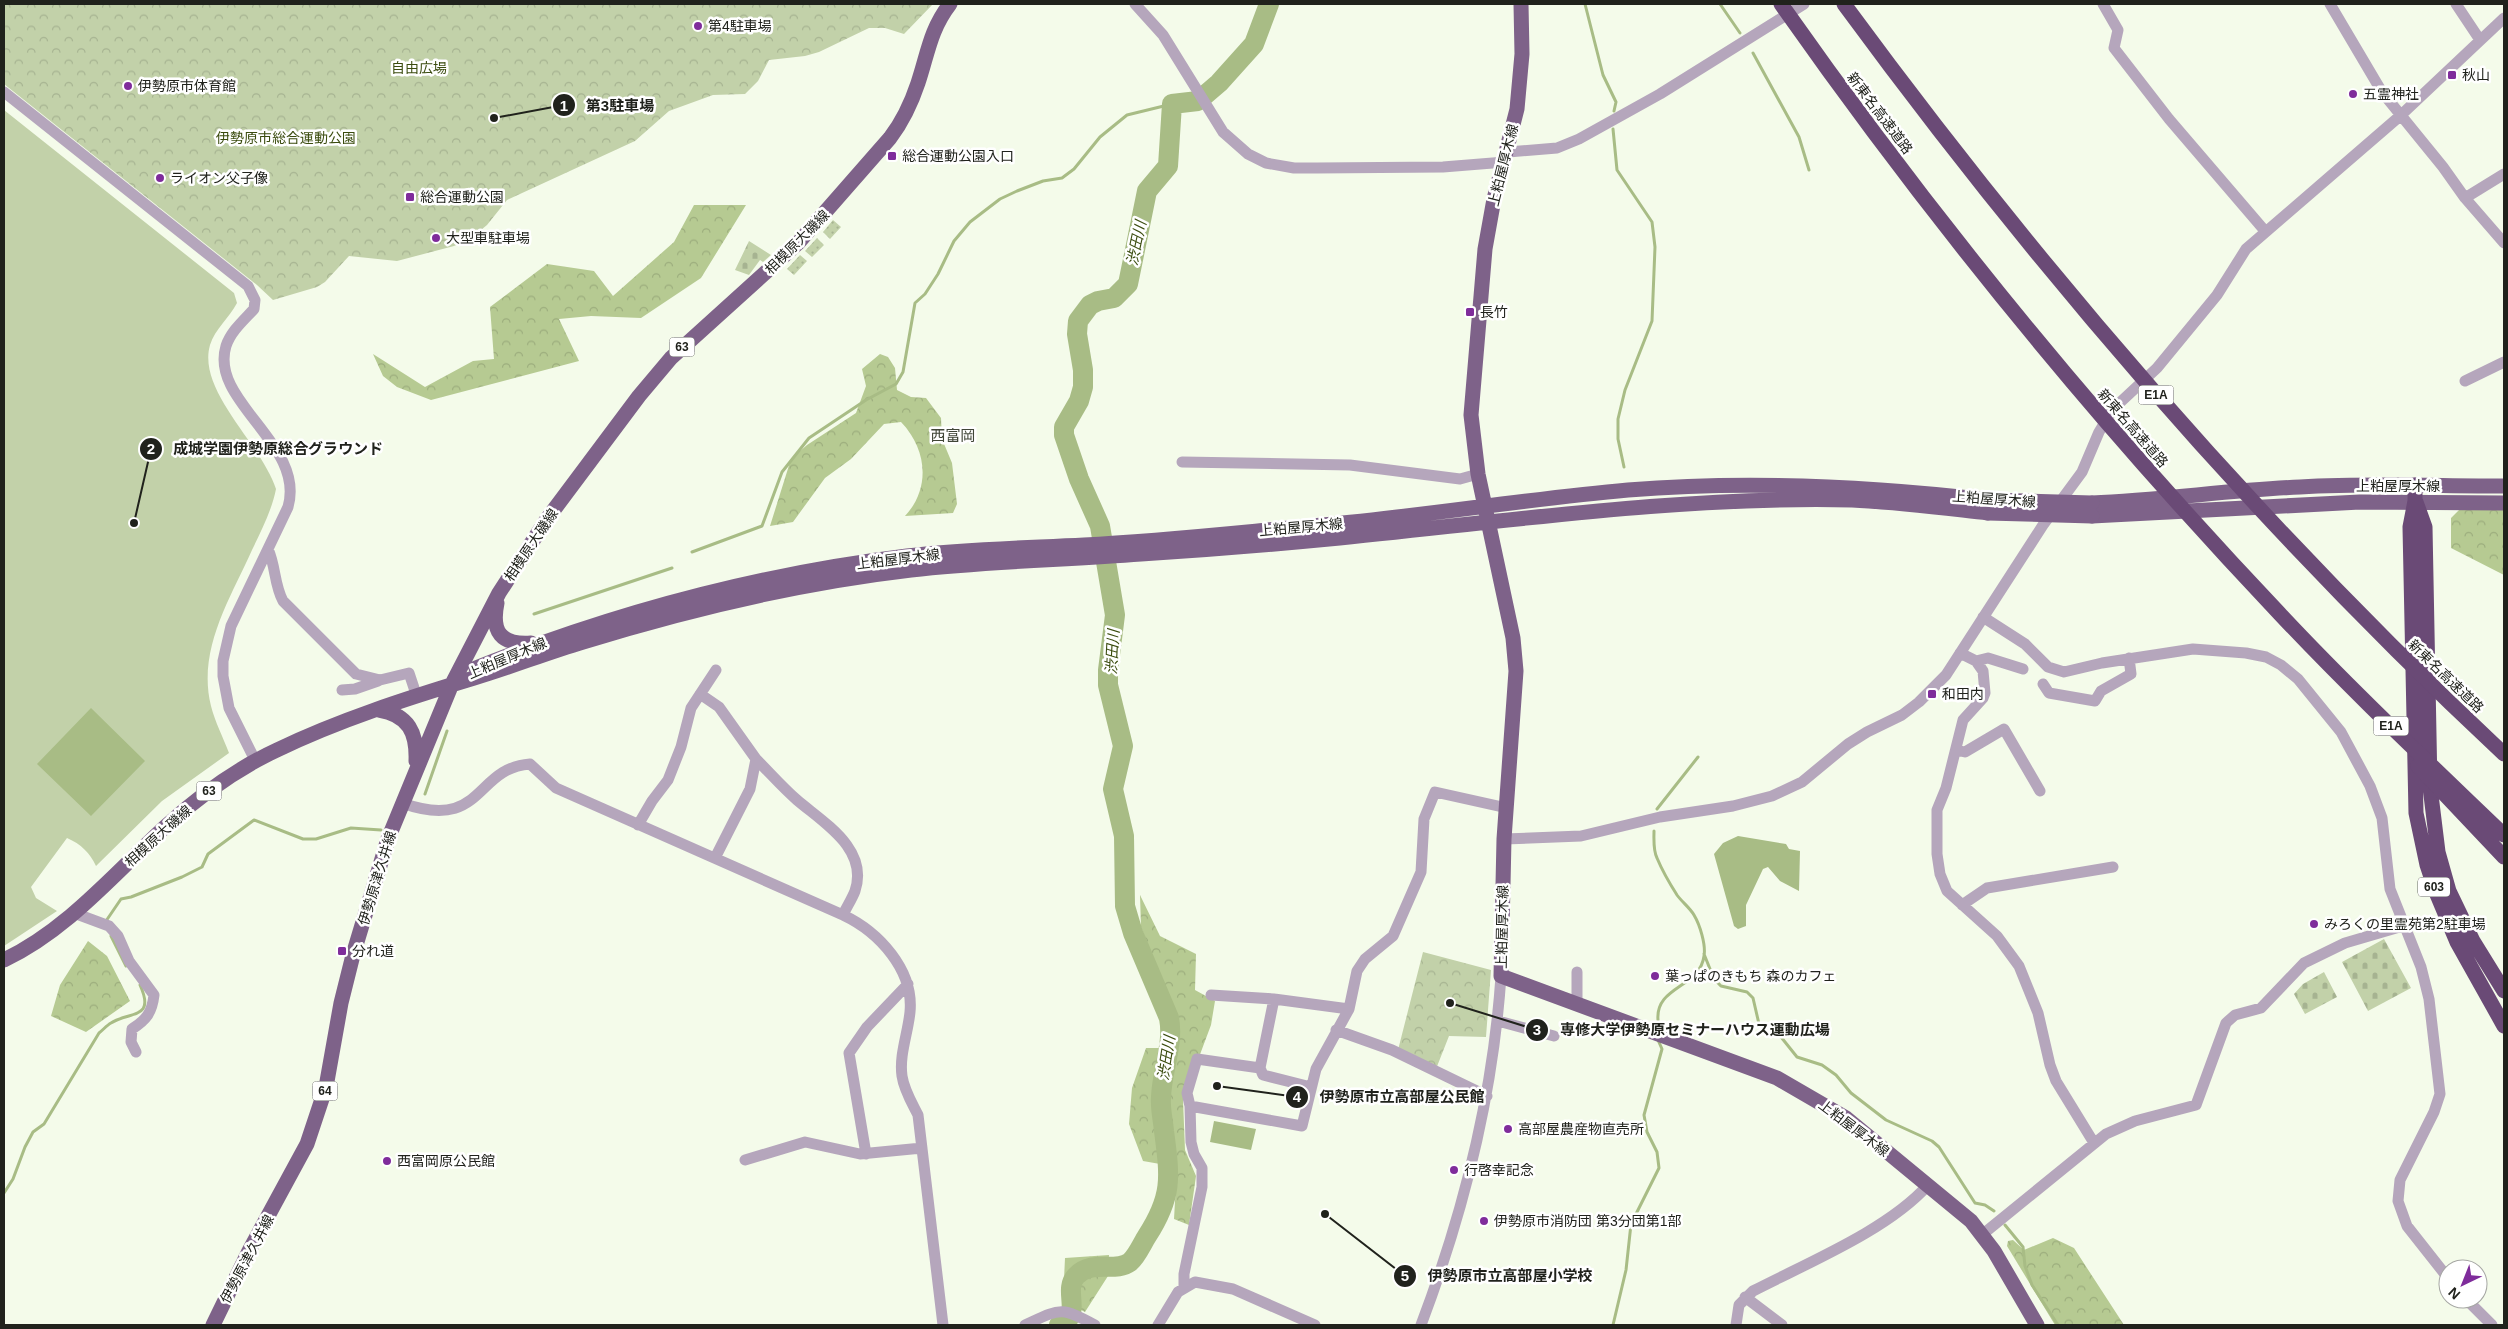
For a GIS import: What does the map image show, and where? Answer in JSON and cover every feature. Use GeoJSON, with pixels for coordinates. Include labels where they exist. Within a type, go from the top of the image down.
{"type":"FeatureCollection","features":[{"type":"Feature","properties":{"kind":"highway","name":"新東名高速道路"},"geometry":{"type":"LineString","coordinates":[[1781,4],[1914,186],[2077,388],[2280,615],[2395,731],[2504,835]]}},
{"type":"Feature","properties":{"kind":"highway","name":"新東名高速道路"},"geometry":{"type":"LineString","coordinates":[[1844,4],[1918,105],[2095,326],[2184,427],[2311,564],[2400,655],[2504,754]]}},
{"type":"Feature","properties":{"kind":"highway","name":"603"},"geometry":{"type":"LineString","coordinates":[[2415,485],[2432,813],[2438,852],[2449,891],[2473,941],[2504,991]]}},
{"type":"Feature","properties":{"kind":"highway","name":"603"},"geometry":{"type":"LineString","coordinates":[[2417,527],[2413,734],[2416,813],[2427,864],[2457,942],[2504,1026]]}},
{"type":"Feature","properties":{"kind":"highway"},"geometry":{"type":"LineString","coordinates":[[2280,615],[2356,700],[2504,857]]}},
{"type":"Feature","properties":{"kind":"main road","name":"相模原大磯線"},"geometry":{"type":"LineString","coordinates":[[4,960],[48,934],[74,913],[169,824],[215,787],[255,760],[321,731],[452,684],[500,593],[547,520],[639,396],[670,358],[798,243],[890,138],[903,120],[919,81],[931,34],[950,4]]}},
{"type":"Feature","properties":{"kind":"main road","name":"上粕屋厚木線"},"geometry":{"type":"LineString","coordinates":[[1521,4],[1520,83],[1506,157],[1489,222],[1485,249],[1473,381],[1472,415],[1478,474],[1513,638],[1516,671],[1504,839],[1501,976],[1777,1078],[1846,1118],[1958,1209],[1982,1234],[2037,1325]]}},
{"type":"Feature","properties":{"kind":"main road","name":"上粕屋厚木線"},"geometry":{"type":"LineString","coordinates":[[1137,548],[1485,505],[1630,490],[1783,485],[1903,490],[1988,506]]}},
{"type":"Feature","properties":{"kind":"main road","name":"上粕屋厚木線"},"geometry":{"type":"LineString","coordinates":[[2092,510],[2141,501],[2300,487],[2504,486]]}},
{"type":"Feature","properties":{"kind":"main road","name":"上粕屋厚木線"},"geometry":{"type":"LineString","coordinates":[[452,684],[684,613],[808,585],[956,565],[1083,551],[1329,539],[1633,507],[1813,500],[1859,500],[2092,510],[2415,501],[2504,503]]}},
{"type":"Feature","properties":{"kind":"main road","name":"上粕屋厚木線"},"geometry":{"type":"LineString","coordinates":[[452,684],[476,668],[540,642],[670,602],[807,572],[905,557],[985,548],[1083,551]]}},
{"type":"Feature","properties":{"kind":"main road"},"geometry":{"type":"LineString","coordinates":[[500,593],[494,615],[497,631],[511,642],[540,642]]}},
{"type":"Feature","properties":{"kind":"main road","name":"伊勢原津久井線"},"geometry":{"type":"LineString","coordinates":[[213,1325],[249,1251],[307,1144],[318,1115],[353,955],[388,839],[416,767],[452,684]]}},
{"type":"Feature","properties":{"kind":"main road"},"geometry":{"type":"LineString","coordinates":[[379,710],[393,713],[410,727],[416,743],[416,767]]}},
{"type":"Feature","properties":{"kind":"street"},"geometry":{"type":"LineString","coordinates":[[1135,4],[1163,35],[1223,132],[1248,154],[1266,163],[1292,167],[1443,167],[1557,148],[1580,139],[1660,94],[1804,4]]}},
{"type":"Feature","properties":{"kind":"street"},"geometry":{"type":"LineString","coordinates":[[2103,4],[2118,30],[2114,48],[2169,120],[2266,230]]}},
{"type":"Feature","properties":{"kind":"street"},"geometry":{"type":"LineString","coordinates":[[2330,4],[2382,92],[2443,166],[2465,198],[2504,243]]}},
{"type":"Feature","properties":{"kind":"street"},"geometry":{"type":"LineString","coordinates":[[2456,4],[2480,40]]}},
{"type":"Feature","properties":{"kind":"street"},"geometry":{"type":"LineString","coordinates":[[1504,839],[1582,836],[1660,817],[1733,806],[1772,796],[1802,782],[1848,744],[1867,732],[1902,715],[1919,702],[1946,674],[2043,525],[2082,472],[2098,432],[2113,409],[2157,368],[2217,295],[2238,259],[2266,230],[2400,116],[2504,18]]}},
{"type":"Feature","properties":{"kind":"street"},"geometry":{"type":"LineString","coordinates":[[4,92],[248,286],[253,294],[254,309],[230,337],[226,345],[224,362],[230,383],[277,452],[291,481],[288,507],[231,626],[223,661],[223,676],[229,708],[255,760]]}},
{"type":"Feature","properties":{"kind":"street"},"geometry":{"type":"LineString","coordinates":[[2465,198],[2504,174]]}},
{"type":"Feature","properties":{"kind":"street"},"geometry":{"type":"LineString","coordinates":[[2465,381],[2504,362]]}},
{"type":"Feature","properties":{"kind":"street"},"geometry":{"type":"LineString","coordinates":[[1182,462],[1350,465],[1460,478],[1478,474]]}},
{"type":"Feature","properties":{"kind":"street"},"geometry":{"type":"LineString","coordinates":[[268,549],[274,562],[277,589],[283,601],[356,674],[380,680]]}},
{"type":"Feature","properties":{"kind":"street"},"geometry":{"type":"LineString","coordinates":[[1984,617],[2025,644],[2055,670],[2064,672],[2081,670],[2129,658],[2193,649],[2246,653],[2266,657],[2282,665],[2298,679],[2341,732],[2370,786],[2385,832],[2385,858],[2390,889],[2421,967],[2429,998],[2440,1085],[2434,1112],[2400,1180],[2398,1201],[2408,1226],[2438,1265]]}},
{"type":"Feature","properties":{"kind":"street"},"geometry":{"type":"LineString","coordinates":[[1960,653],[1976,661],[1983,671],[1985,693],[1983,698],[1963,720],[1946,788],[1937,810],[1936,854],[1942,883],[1962,905],[1997,936],[2019,966],[2038,1013],[2056,1081],[2094,1143]]}},
{"type":"Feature","properties":{"kind":"street"},"geometry":{"type":"LineString","coordinates":[[1976,661],[1988,658],[2023,669]]}},
{"type":"Feature","properties":{"kind":"street"},"geometry":{"type":"LineString","coordinates":[[2043,684],[2049,693],[2095,702],[2101,691],[2130,674],[2129,658]]}},
{"type":"Feature","properties":{"kind":"street"},"geometry":{"type":"LineString","coordinates":[[638,825],[652,801],[668,780],[681,747],[690,708],[716,670]]}},
{"type":"Feature","properties":{"kind":"street"},"geometry":{"type":"LineString","coordinates":[[342,690],[355,689],[380,680],[409,673],[417,697]]}},
{"type":"Feature","properties":{"kind":"street"},"geometry":{"type":"LineString","coordinates":[[700,694],[719,706],[756,759],[795,799],[839,834],[847,845],[855,860],[857,874],[855,890],[843,916]]}},
{"type":"Feature","properties":{"kind":"street"},"geometry":{"type":"LineString","coordinates":[[1956,750],[1966,752],[2004,729],[2040,791]]}},
{"type":"Feature","properties":{"kind":"street"},"geometry":{"type":"LineString","coordinates":[[715,858],[750,789],[756,759]]}},
{"type":"Feature","properties":{"kind":"street"},"geometry":{"type":"LineString","coordinates":[[402,804],[426,811],[442,812],[456,808],[468,803],[494,780],[520,764],[530,764],[556,788],[843,916],[870,931],[898,963],[908,984],[911,998],[902,1077],[918,1115],[943,1325]]}},
{"type":"Feature","properties":{"kind":"street"},"geometry":{"type":"LineString","coordinates":[[1190,1106],[1302,1126],[1316,1069],[1336,1030],[1350,1009],[1357,971],[1365,959],[1393,936],[1418,880],[1421,872],[1424,819],[1435,792],[1507,808]]}},
{"type":"Feature","properties":{"kind":"street"},"geometry":{"type":"LineString","coordinates":[[1962,905],[1987,888],[2113,867]]}},
{"type":"Feature","properties":{"kind":"street"},"geometry":{"type":"LineString","coordinates":[[74,913],[104,924],[118,936],[129,961],[154,995],[153,1008],[146,1020],[132,1029],[131,1042],[136,1052]]}},
{"type":"Feature","properties":{"kind":"street"},"geometry":{"type":"LineString","coordinates":[[1982,1234],[2106,1134],[2135,1121],[2196,1105],[2222,1028],[2230,1018],[2240,1013],[2250,1013],[2261,1008],[2304,963],[2345,943],[2404,926]]}},
{"type":"Feature","properties":{"kind":"street"},"geometry":{"type":"LineString","coordinates":[[1577,972],[1577,1004]]}},
{"type":"Feature","properties":{"kind":"street"},"geometry":{"type":"LineString","coordinates":[[1422,1325],[1442,1270],[1487,1096],[1498,1021],[1501,976]]}},
{"type":"Feature","properties":{"kind":"street"},"geometry":{"type":"LineString","coordinates":[[866,1154],[849,1053],[866,1027],[908,984]]}},
{"type":"Feature","properties":{"kind":"street"},"geometry":{"type":"LineString","coordinates":[[1211,995],[1274,999],[1350,1009]]}},
{"type":"Feature","properties":{"kind":"street"},"geometry":{"type":"LineString","coordinates":[[1274,999],[1260,1068],[1263,1075],[1311,1087]]}},
{"type":"Feature","properties":{"kind":"street"},"geometry":{"type":"LineString","coordinates":[[1498,1021],[1554,1036]]}},
{"type":"Feature","properties":{"kind":"street"},"geometry":{"type":"LineString","coordinates":[[1336,1030],[1392,1050],[1487,1096]]}},
{"type":"Feature","properties":{"kind":"street"},"geometry":{"type":"LineString","coordinates":[[1184,1287],[1184,1274],[1202,1187],[1202,1168],[1194,1154],[1191,1142],[1190,1106],[1187,1093],[1197,1059],[1260,1068]]}},
{"type":"Feature","properties":{"kind":"street"},"geometry":{"type":"LineString","coordinates":[[745,1160],[805,1142],[866,1154],[922,1148]]}},
{"type":"Feature","properties":{"kind":"street"},"geometry":{"type":"LineString","coordinates":[[1736,1325],[1736,1316],[1745,1297],[1875,1228],[1914,1201],[1928,1185]]}},
{"type":"Feature","properties":{"kind":"street"},"geometry":{"type":"LineString","coordinates":[[1158,1325],[1178,1292],[1195,1282],[1233,1289],[1315,1325]]}},
{"type":"Feature","properties":{"kind":"street"},"geometry":{"type":"LineString","coordinates":[[1745,1297],[1782,1325]]}},
{"type":"Feature","properties":{"kind":"street"},"geometry":{"type":"LineString","coordinates":[[2476,1309],[2492,1325]]}},
{"type":"Feature","properties":{"kind":"street"},"geometry":{"type":"LineString","coordinates":[[1025,1325],[1056,1311],[1071,1313],[1095,1325]]}},
{"type":"Feature","properties":{"kind":"green space","name":"伊勢原市総合運動公園"},"geometry":{"type":"Polygon","coordinates":[[[4,4],[933,4],[904,34],[885,28],[869,28],[819,52],[805,56],[769,60],[758,81],[745,94],[713,95],[669,111],[635,141],[507,200],[487,225],[470,239],[454,246],[397,261],[349,256],[325,282],[317,287],[273,300],[257,285],[4,84],[4,4]]]}},
{"type":"Feature","properties":{"kind":"green space"},"geometry":{"type":"Polygon","coordinates":[[[4,110],[234,293],[237,303],[212,339],[208,363],[221,399],[258,454],[276,489],[266,520],[218,625],[208,665],[211,706],[229,753],[162,801],[96,866],[84,849],[67,838],[31,887],[36,898],[57,911],[4,946],[4,110]]]}},
{"type":"Feature","properties":{"kind":"green space"},"geometry":{"type":"Polygon","coordinates":[[[694,205],[746,205],[701,278],[641,318],[591,316],[559,319],[579,361],[431,400],[397,387],[383,376],[373,354],[425,387],[473,361],[494,359],[490,307],[547,264],[594,271],[613,296],[674,242],[694,205]]]}},
{"type":"Feature","properties":{"kind":"green space"},"geometry":{"type":"Polygon","coordinates":[[[833,220],[841,227],[830,239],[823,232],[833,220]]]}},
{"type":"Feature","properties":{"kind":"green space"},"geometry":{"type":"Polygon","coordinates":[[[817,238],[824,245],[812,257],[805,251],[817,238]]]}},
{"type":"Feature","properties":{"kind":"green space"},"geometry":{"type":"Polygon","coordinates":[[[749,241],[771,255],[763,262],[760,260],[749,275],[735,270],[749,241]]]}},
{"type":"Feature","properties":{"kind":"green space"},"geometry":{"type":"Polygon","coordinates":[[[800,255],[807,261],[794,275],[787,269],[800,255]]]}},
{"type":"Feature","properties":{"kind":"green space"},"geometry":{"type":"Polygon","coordinates":[[[880,354],[888,357],[895,368],[897,390],[911,397],[926,398],[941,418],[942,439],[952,463],[957,504],[953,513],[905,516],[919,493],[922,469],[921,456],[916,444],[901,422],[884,424],[851,459],[825,478],[793,522],[770,526],[791,459],[807,445],[856,413],[866,386],[862,369],[880,354]]]}},
{"type":"Feature","properties":{"kind":"green space"},"geometry":{"type":"Polygon","coordinates":[[[2461,508],[2504,510],[2504,575],[2451,548],[2451,518],[2461,508]]]}},
{"type":"Feature","properties":{"kind":"green space"},"geometry":{"type":"Polygon","coordinates":[[[1140,895],[1160,936],[1196,954],[1195,990],[1215,1001],[1211,1025],[1183,1100],[1185,1150],[1196,1176],[1189,1225],[1174,1219],[1177,1167],[1143,1161],[1129,1124],[1132,1088],[1146,1048],[1173,1048],[1177,1018],[1141,927],[1140,895]]]}},
{"type":"Feature","properties":{"kind":"green space"},"geometry":{"type":"Polygon","coordinates":[[[2384,939],[2411,988],[2368,1011],[2342,962],[2384,939]]]}},
{"type":"Feature","properties":{"kind":"green space"},"geometry":{"type":"Polygon","coordinates":[[[88,941],[107,956],[130,1001],[86,1032],[51,1016],[60,985],[88,941]]]}},
{"type":"Feature","properties":{"kind":"green space"},"geometry":{"type":"Polygon","coordinates":[[[1423,952],[1491,970],[1486,1037],[1449,1036],[1436,1069],[1398,1050],[1423,952]]]}},
{"type":"Feature","properties":{"kind":"green space"},"geometry":{"type":"Polygon","coordinates":[[[2324,972],[2337,997],[2305,1014],[2294,994],[2303,984],[2324,972]]]}},
{"type":"Feature","properties":{"kind":"green space"},"geometry":{"type":"Polygon","coordinates":[[[2053,1238],[2074,1248],[2124,1325],[2055,1325],[2007,1246],[2008,1241],[2013,1240],[2024,1250],[2053,1238]]]}},
{"type":"Feature","properties":{"kind":"green space"},"geometry":{"type":"Polygon","coordinates":[[[1109,1255],[1108,1276],[1085,1312],[1063,1301],[1065,1258],[1109,1255]]]}},
{"type":"Feature","properties":{"kind":"shaded area"},"geometry":{"type":"Polygon","coordinates":[[[91,708],[145,761],[91,816],[37,764],[91,708]]]}},
{"type":"Feature","properties":{"kind":"shaded area"},"geometry":{"type":"Polygon","coordinates":[[[1738,836],[1786,844],[1789,849],[1800,851],[1799,891],[1780,881],[1768,867],[1763,869],[1746,905],[1746,926],[1738,929],[1734,926],[1714,854],[1723,843],[1738,836]]]}},
{"type":"Feature","properties":{"kind":"shaded area"},"geometry":{"type":"Polygon","coordinates":[[[1214,1121],[1256,1129],[1251,1150],[1210,1142],[1214,1121]]]}},
{"type":"Feature","properties":{"kind":"waterway","name":"渋田川"},"geometry":{"type":"LineString","coordinates":[[1059,1325],[1070,1316],[1072,1309],[1072,1282],[1076,1276],[1089,1268],[1124,1265],[1135,1257],[1161,1209],[1165,1197],[1168,1174],[1161,1101],[1170,1038],[1169,1018],[1133,933],[1125,906],[1124,836],[1113,789],[1123,746],[1108,685],[1115,615],[1100,526],[1079,479],[1064,435],[1064,427],[1079,401],[1083,387],[1083,370],[1077,334],[1078,321],[1090,305],[1098,301],[1114,298],[1128,284],[1147,191],[1168,166],[1172,104],[1198,101],[1219,83],[1254,44],[1269,4]]}},
{"type":"Feature","properties":{"kind":"waterway"},"geometry":{"type":"LineString","coordinates":[[1585,4],[1603,75],[1616,102],[1614,111]]}},
{"type":"Feature","properties":{"kind":"waterway"},"geometry":{"type":"LineString","coordinates":[[1720,4],[1740,33]]}},
{"type":"Feature","properties":{"kind":"waterway"},"geometry":{"type":"LineString","coordinates":[[1753,53],[1799,137],[1809,170]]}},
{"type":"Feature","properties":{"kind":"waterway"},"geometry":{"type":"LineString","coordinates":[[692,552],[762,526],[782,472],[809,438],[866,400],[896,384],[903,372],[915,303],[925,294],[938,274],[954,241],[970,222],[1000,199],[1043,181],[1062,178],[1074,169],[1100,137],[1127,115],[1172,104]]}},
{"type":"Feature","properties":{"kind":"waterway"},"geometry":{"type":"LineString","coordinates":[[1613,129],[1617,170],[1652,222],[1655,247],[1652,321],[1625,390],[1618,419],[1618,439],[1624,467]]}},
{"type":"Feature","properties":{"kind":"waterway"},"geometry":{"type":"LineString","coordinates":[[534,614],[672,568]]}},
{"type":"Feature","properties":{"kind":"waterway"},"geometry":{"type":"LineString","coordinates":[[425,794],[447,731]]}},
{"type":"Feature","properties":{"kind":"waterway"},"geometry":{"type":"LineString","coordinates":[[1657,809],[1698,757]]}},
{"type":"Feature","properties":{"kind":"waterway"},"geometry":{"type":"LineString","coordinates":[[106,921],[121,899],[131,897],[182,877],[202,867],[208,854],[254,820],[303,839],[316,839],[351,828],[381,830]]}},
{"type":"Feature","properties":{"kind":"waterway"},"geometry":{"type":"LineString","coordinates":[[1654,831],[1654,848],[1657,858],[1677,895],[1696,919],[1704,946],[1701,967],[1695,975],[1663,1000],[1659,1009],[1658,1020]]}},
{"type":"Feature","properties":{"kind":"waterway"},"geometry":{"type":"LineString","coordinates":[[111,936],[126,966]]}},
{"type":"Feature","properties":{"kind":"waterway"},"geometry":{"type":"LineString","coordinates":[[1704,954],[1714,979],[1721,986],[1747,992],[1753,998],[1759,1024],[1766,1032],[1781,1037],[1797,1057],[1822,1065],[1836,1075],[1851,1093],[1886,1120],[1932,1141],[1939,1147],[1975,1203],[1985,1205],[1994,1211]]}},
{"type":"Feature","properties":{"kind":"waterway"},"geometry":{"type":"LineString","coordinates":[[4,1193],[13,1179],[33,1132],[44,1124],[99,1033],[118,1019],[138,1013],[143,1009],[145,1004],[140,985]]}},
{"type":"Feature","properties":{"kind":"waterway"},"geometry":{"type":"LineString","coordinates":[[1613,1325],[1626,1270],[1631,1224],[1659,1168],[1657,1152],[1647,1132],[1644,1115],[1662,1049],[1658,1040]]}},
{"type":"Feature","properties":{"kind":"waterway"},"geometry":{"type":"LineString","coordinates":[[2005,1225],[2023,1247],[2025,1266],[2032,1285],[2058,1325]]}},
{"type":"Feature","properties":{"kind":"place","name":"第4駐車場"},"geometry":{"type":"Point","coordinates":[698,26]}},
{"type":"Feature","properties":{"kind":"place","name":"秋山"},"geometry":{"type":"Point","coordinates":[2452,75]}},
{"type":"Feature","properties":{"kind":"place","name":"伊勢原市体育館"},"geometry":{"type":"Point","coordinates":[128,86]}},
{"type":"Feature","properties":{"kind":"place","name":"五霊神社"},"geometry":{"type":"Point","coordinates":[2353,94]}},
{"type":"Feature","properties":{"kind":"place","name":"第3駐車場"},"geometry":{"type":"Point","coordinates":[494,118]}},
{"type":"Feature","properties":{"kind":"place","name":"総合運動公園入口"},"geometry":{"type":"Point","coordinates":[892,156]}},
{"type":"Feature","properties":{"kind":"place","name":"ライオン父子像"},"geometry":{"type":"Point","coordinates":[160,178]}},
{"type":"Feature","properties":{"kind":"place","name":"総合運動公園"},"geometry":{"type":"Point","coordinates":[410,197]}},
{"type":"Feature","properties":{"kind":"place","name":"大型車駐車場"},"geometry":{"type":"Point","coordinates":[436,238]}},
{"type":"Feature","properties":{"kind":"place","name":"長竹"},"geometry":{"type":"Point","coordinates":[1470,312]}},
{"type":"Feature","properties":{"kind":"place","name":"成城学園伊勢原総合グラウンド"},"geometry":{"type":"Point","coordinates":[134,523]}},
{"type":"Feature","properties":{"kind":"place","name":"和田内"},"geometry":{"type":"Point","coordinates":[1932,694]}},
{"type":"Feature","properties":{"kind":"place","name":"みろくの里霊苑第2駐車場"},"geometry":{"type":"Point","coordinates":[2314,924]}},
{"type":"Feature","properties":{"kind":"place","name":"分れ道"},"geometry":{"type":"Point","coordinates":[342,951]}},
{"type":"Feature","properties":{"kind":"place","name":"葉っぱのきもち 森のカフェ"},"geometry":{"type":"Point","coordinates":[1655,976]}},
{"type":"Feature","properties":{"kind":"place","name":"専修大学伊勢原セミナーハウス運動広場"},"geometry":{"type":"Point","coordinates":[1450,1003]}},
{"type":"Feature","properties":{"kind":"place","name":"伊勢原市立高部屋公民館"},"geometry":{"type":"Point","coordinates":[1217,1086]}},
{"type":"Feature","properties":{"kind":"place","name":"高部屋農産物直売所"},"geometry":{"type":"Point","coordinates":[1508,1129]}},
{"type":"Feature","properties":{"kind":"place","name":"西富岡原公民館"},"geometry":{"type":"Point","coordinates":[387,1161]}},
{"type":"Feature","properties":{"kind":"place","name":"行啓幸記念"},"geometry":{"type":"Point","coordinates":[1454,1170]}},
{"type":"Feature","properties":{"kind":"place","name":"伊勢原市立高部屋小学校"},"geometry":{"type":"Point","coordinates":[1325,1214]}},
{"type":"Feature","properties":{"kind":"place","name":"伊勢原市消防団 第3分団第1部"},"geometry":{"type":"Point","coordinates":[1484,1221]}},
{"type":"Feature","properties":{"kind":"district","name":"西富岡"},"geometry":{"type":"Point","coordinates":[953,435]}},
{"type":"Feature","properties":{"kind":"park label","name":"自由広場"},"geometry":{"type":"Point","coordinates":[419,68]}}]}
